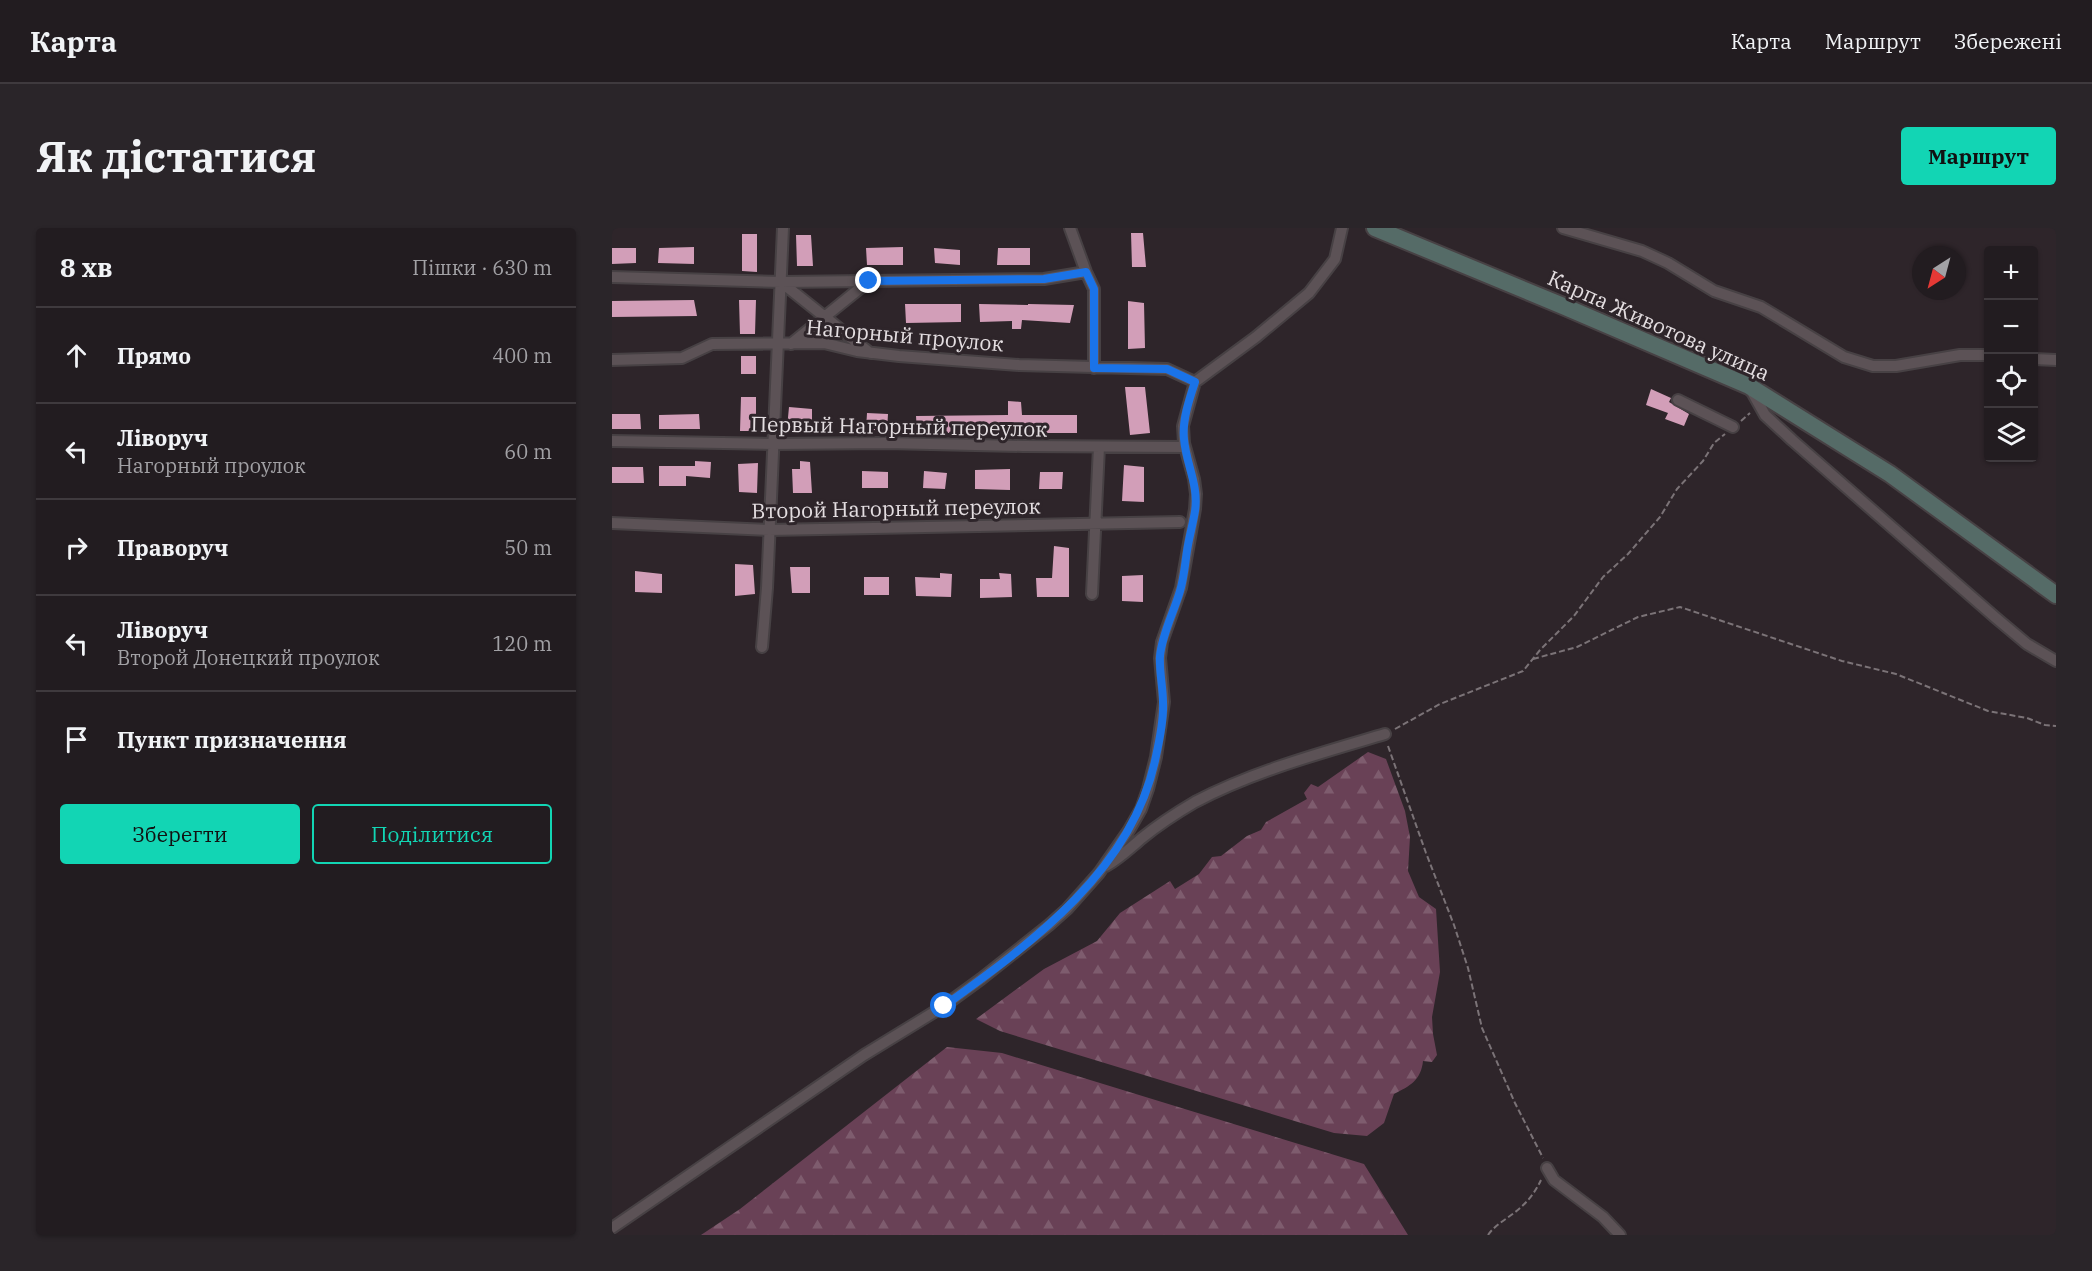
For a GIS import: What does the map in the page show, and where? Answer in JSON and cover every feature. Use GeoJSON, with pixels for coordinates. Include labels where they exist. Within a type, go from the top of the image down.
{"type":"FeatureCollection","features":[{"type":"Feature","properties":{"kind":"main road","name":"Карпа Животова улица"},"geometry":{"type":"LineString","coordinates":[[1375,228],[1749,386],[1890,474],[2056,595]]}},
{"type":"Feature","properties":{"kind":"street"},"geometry":{"type":"LineString","coordinates":[[762,646],[767,588],[783,228]]}},
{"type":"Feature","properties":{"kind":"street"},"geometry":{"type":"LineString","coordinates":[[1070,228],[1094,289],[1094,368]]}},
{"type":"Feature","properties":{"kind":"street"},"geometry":{"type":"LineString","coordinates":[[612,1228],[864,1055],[944,1006],[981,979],[1061,914],[1102,869],[1141,809],[1156,756],[1164,702],[1160,657],[1162,642],[1181,588],[1195,509],[1194,478],[1185,447],[1183,426],[1195,382],[1256,337],[1309,293],[1335,259],[1342,228]]}},
{"type":"Feature","properties":{"kind":"street"},"geometry":{"type":"LineString","coordinates":[[1563,228],[1642,251],[1714,291],[1761,307],[1844,357],[1873,366],[1896,366],[1960,355],[1984,355]]}},
{"type":"Feature","properties":{"kind":"street"},"geometry":{"type":"LineString","coordinates":[[612,278],[781,282],[1044,279],[1086,272]]}},
{"type":"Feature","properties":{"kind":"street"},"geometry":{"type":"LineString","coordinates":[[790,344],[869,281]]}},
{"type":"Feature","properties":{"kind":"street"},"geometry":{"type":"LineString","coordinates":[[781,282],[870,353]]}},
{"type":"Feature","properties":{"kind":"street"},"geometry":{"type":"LineString","coordinates":[[844,302],[841,315],[845,333]]}},
{"type":"Feature","properties":{"kind":"street","name":"Нагорный проулок"},"geometry":{"type":"LineString","coordinates":[[612,360],[682,358],[712,344],[824,343],[870,353],[1019,364],[1167,369],[1195,382]]}},
{"type":"Feature","properties":{"kind":"street"},"geometry":{"type":"LineString","coordinates":[[2038,358],[2056,360]]}},
{"type":"Feature","properties":{"kind":"street"},"geometry":{"type":"LineString","coordinates":[[1749,386],[1765,414],[1792,440],[1939,571],[2027,644],[2056,661]]}},
{"type":"Feature","properties":{"kind":"street"},"geometry":{"type":"LineString","coordinates":[[1678,400],[1733,427]]}},
{"type":"Feature","properties":{"kind":"street","name":"Первый Нагорный переулок"},"geometry":{"type":"LineString","coordinates":[[612,441],[1185,447]]}},
{"type":"Feature","properties":{"kind":"street"},"geometry":{"type":"LineString","coordinates":[[1092,594],[1099,447]]}},
{"type":"Feature","properties":{"kind":"street","name":"Второй Нагорный переулок"},"geometry":{"type":"LineString","coordinates":[[612,523],[768,530],[1180,522]]}},
{"type":"Feature","properties":{"kind":"street"},"geometry":{"type":"LineString","coordinates":[[1102,869],[1120,859],[1144,837],[1195,802],[1307,757],[1385,734]]}},
{"type":"Feature","properties":{"kind":"street"},"geometry":{"type":"LineString","coordinates":[[1547,1167],[1554,1180],[1603,1217],[1620,1235]]}},
{"type":"Feature","properties":{"kind":"path"},"geometry":{"type":"LineString","coordinates":[[1488,1235],[1492,1229],[1536,1192],[1547,1167],[1482,1028],[1468,968],[1454,925],[1396,771],[1385,734],[1440,704],[1523,672],[1574,616],[1603,577],[1628,554],[1660,517],[1677,489],[1703,461],[1714,443],[1760,406]]}},
{"type":"Feature","properties":{"kind":"path"},"geometry":{"type":"LineString","coordinates":[[1533,659],[1577,646],[1638,617],[1680,607],[1842,661],[1896,674],[1989,711],[2056,726]]}},
{"type":"Feature","properties":{"kind":"green space"},"geometry":{"type":"Polygon","coordinates":[[[1368,752],[1386,759],[1405,811],[1410,837],[1408,871],[1419,897],[1436,909],[1440,972],[1432,1017],[1437,1055],[1432,1062],[1423,1061],[1420,1073],[1414,1082],[1394,1094],[1384,1123],[1367,1136],[1334,1133],[1000,1031],[976,1019],[1044,969],[1097,941],[1120,913],[1170,881],[1175,889],[1199,874],[1212,857],[1221,856],[1247,836],[1261,830],[1266,822],[1307,799],[1304,793],[1311,784],[1318,787],[1368,752]]]}},
{"type":"Feature","properties":{"kind":"green space"},"geometry":{"type":"Polygon","coordinates":[[[947,1047],[1002,1053],[1364,1164],[1408,1235],[701,1235],[740,1209],[947,1047]]]}},
{"type":"Feature","properties":{"kind":"building"},"geometry":{"type":"Polygon","coordinates":[[[1131,233],[1143,233],[1146,267],[1132,267],[1131,233]]]}},
{"type":"Feature","properties":{"kind":"building"},"geometry":{"type":"Polygon","coordinates":[[[742,234],[757,234],[757,272],[742,271],[742,234]]]}},
{"type":"Feature","properties":{"kind":"building"},"geometry":{"type":"Polygon","coordinates":[[[796,235],[811,235],[813,266],[797,266],[796,235]]]}},
{"type":"Feature","properties":{"kind":"building"},"geometry":{"type":"Polygon","coordinates":[[[694,247],[694,264],[658,263],[659,248],[694,247]]]}},
{"type":"Feature","properties":{"kind":"building"},"geometry":{"type":"Polygon","coordinates":[[[903,247],[903,265],[867,265],[866,248],[903,247]]]}},
{"type":"Feature","properties":{"kind":"building"},"geometry":{"type":"Polygon","coordinates":[[[612,248],[636,248],[636,263],[612,264],[612,248]]]}},
{"type":"Feature","properties":{"kind":"building"},"geometry":{"type":"Polygon","coordinates":[[[934,248],[960,250],[960,265],[935,263],[934,248]]]}},
{"type":"Feature","properties":{"kind":"building"},"geometry":{"type":"Polygon","coordinates":[[[998,248],[1030,248],[1030,265],[997,265],[998,248]]]}},
{"type":"Feature","properties":{"kind":"building"},"geometry":{"type":"Polygon","coordinates":[[[694,300],[697,316],[612,317],[612,301],[694,300]]]}},
{"type":"Feature","properties":{"kind":"building"},"geometry":{"type":"Polygon","coordinates":[[[739,300],[756,300],[755,334],[740,334],[739,300]]]}},
{"type":"Feature","properties":{"kind":"building"},"geometry":{"type":"Polygon","coordinates":[[[1128,301],[1144,303],[1145,348],[1128,349],[1128,301]]]}},
{"type":"Feature","properties":{"kind":"building"},"geometry":{"type":"Polygon","coordinates":[[[905,304],[961,304],[961,322],[906,323],[905,304]]]}},
{"type":"Feature","properties":{"kind":"building"},"geometry":{"type":"Polygon","coordinates":[[[979,304],[1074,305],[1070,323],[1022,320],[1021,329],[1012,329],[1012,321],[980,322],[979,304]]]}},
{"type":"Feature","properties":{"kind":"building"},"geometry":{"type":"Polygon","coordinates":[[[741,356],[756,356],[756,374],[741,374],[741,356]]]}},
{"type":"Feature","properties":{"kind":"building"},"geometry":{"type":"Polygon","coordinates":[[[1125,387],[1145,387],[1150,433],[1130,435],[1125,387]]]}},
{"type":"Feature","properties":{"kind":"building"},"geometry":{"type":"Polygon","coordinates":[[[1651,389],[1671,398],[1669,402],[1689,414],[1684,426],[1665,419],[1668,413],[1646,405],[1651,389]]]}},
{"type":"Feature","properties":{"kind":"building"},"geometry":{"type":"Polygon","coordinates":[[[741,397],[756,397],[756,431],[740,431],[741,397]]]}},
{"type":"Feature","properties":{"kind":"building"},"geometry":{"type":"Polygon","coordinates":[[[1008,401],[1021,402],[1022,415],[1077,415],[1077,433],[917,433],[916,416],[1008,415],[1008,401]]]}},
{"type":"Feature","properties":{"kind":"building"},"geometry":{"type":"Polygon","coordinates":[[[789,407],[812,409],[812,430],[787,428],[789,407]]]}},
{"type":"Feature","properties":{"kind":"building"},"geometry":{"type":"Polygon","coordinates":[[[867,413],[888,414],[887,431],[866,430],[867,413]]]}},
{"type":"Feature","properties":{"kind":"building"},"geometry":{"type":"Polygon","coordinates":[[[612,414],[640,414],[641,429],[612,429],[612,414]]]}},
{"type":"Feature","properties":{"kind":"building"},"geometry":{"type":"Polygon","coordinates":[[[699,414],[700,429],[659,429],[659,415],[699,414]]]}},
{"type":"Feature","properties":{"kind":"building"},"geometry":{"type":"Polygon","coordinates":[[[695,461],[711,462],[710,478],[686,476],[686,486],[659,486],[659,466],[695,466],[695,461]]]}},
{"type":"Feature","properties":{"kind":"building"},"geometry":{"type":"Polygon","coordinates":[[[800,461],[810,462],[812,493],[793,493],[792,469],[800,469],[800,461]]]}},
{"type":"Feature","properties":{"kind":"building"},"geometry":{"type":"Polygon","coordinates":[[[758,463],[757,493],[739,492],[738,464],[758,463]]]}},
{"type":"Feature","properties":{"kind":"building"},"geometry":{"type":"Polygon","coordinates":[[[1124,465],[1144,467],[1144,502],[1122,501],[1124,465]]]}},
{"type":"Feature","properties":{"kind":"building"},"geometry":{"type":"Polygon","coordinates":[[[612,467],[643,467],[644,483],[612,483],[612,467]]]}},
{"type":"Feature","properties":{"kind":"building"},"geometry":{"type":"Polygon","coordinates":[[[1010,469],[1010,490],[975,489],[975,470],[1010,469]]]}},
{"type":"Feature","properties":{"kind":"building"},"geometry":{"type":"Polygon","coordinates":[[[862,471],[888,472],[888,488],[862,488],[862,471]]]}},
{"type":"Feature","properties":{"kind":"building"},"geometry":{"type":"Polygon","coordinates":[[[924,471],[947,473],[945,489],[923,488],[924,471]]]}},
{"type":"Feature","properties":{"kind":"building"},"geometry":{"type":"Polygon","coordinates":[[[1040,472],[1063,472],[1062,489],[1039,489],[1040,472]]]}},
{"type":"Feature","properties":{"kind":"building"},"geometry":{"type":"Polygon","coordinates":[[[1054,546],[1069,548],[1069,597],[1037,597],[1036,578],[1052,578],[1054,546]]]}},
{"type":"Feature","properties":{"kind":"building"},"geometry":{"type":"Polygon","coordinates":[[[735,564],[753,565],[755,594],[735,596],[735,564]]]}},
{"type":"Feature","properties":{"kind":"building"},"geometry":{"type":"Polygon","coordinates":[[[790,567],[810,567],[810,593],[792,593],[790,567]]]}},
{"type":"Feature","properties":{"kind":"building"},"geometry":{"type":"Polygon","coordinates":[[[635,571],[662,574],[662,593],[635,592],[635,571]]]}},
{"type":"Feature","properties":{"kind":"building"},"geometry":{"type":"Polygon","coordinates":[[[940,573],[952,574],[951,597],[916,596],[915,577],[940,578],[940,573]]]}},
{"type":"Feature","properties":{"kind":"building"},"geometry":{"type":"Polygon","coordinates":[[[999,573],[1011,574],[1012,597],[980,598],[980,579],[1000,579],[999,573]]]}},
{"type":"Feature","properties":{"kind":"building"},"geometry":{"type":"Polygon","coordinates":[[[1143,575],[1143,602],[1122,601],[1122,576],[1143,575]]]}},
{"type":"Feature","properties":{"kind":"building"},"geometry":{"type":"Polygon","coordinates":[[[864,577],[889,577],[889,595],[864,595],[864,577]]]}},
{"type":"Feature","properties":{"kind":"route"},"geometry":{"type":"LineString","coordinates":[[869,281],[1044,279],[1086,272],[1094,289],[1094,368],[1167,369],[1195,382],[1183,426],[1184,443],[1194,478],[1195,509],[1181,588],[1162,642],[1160,657],[1164,702],[1161,728],[1148,789],[1141,809],[1099,873],[1066,909],[1049,925],[944,1006]]}}]}
